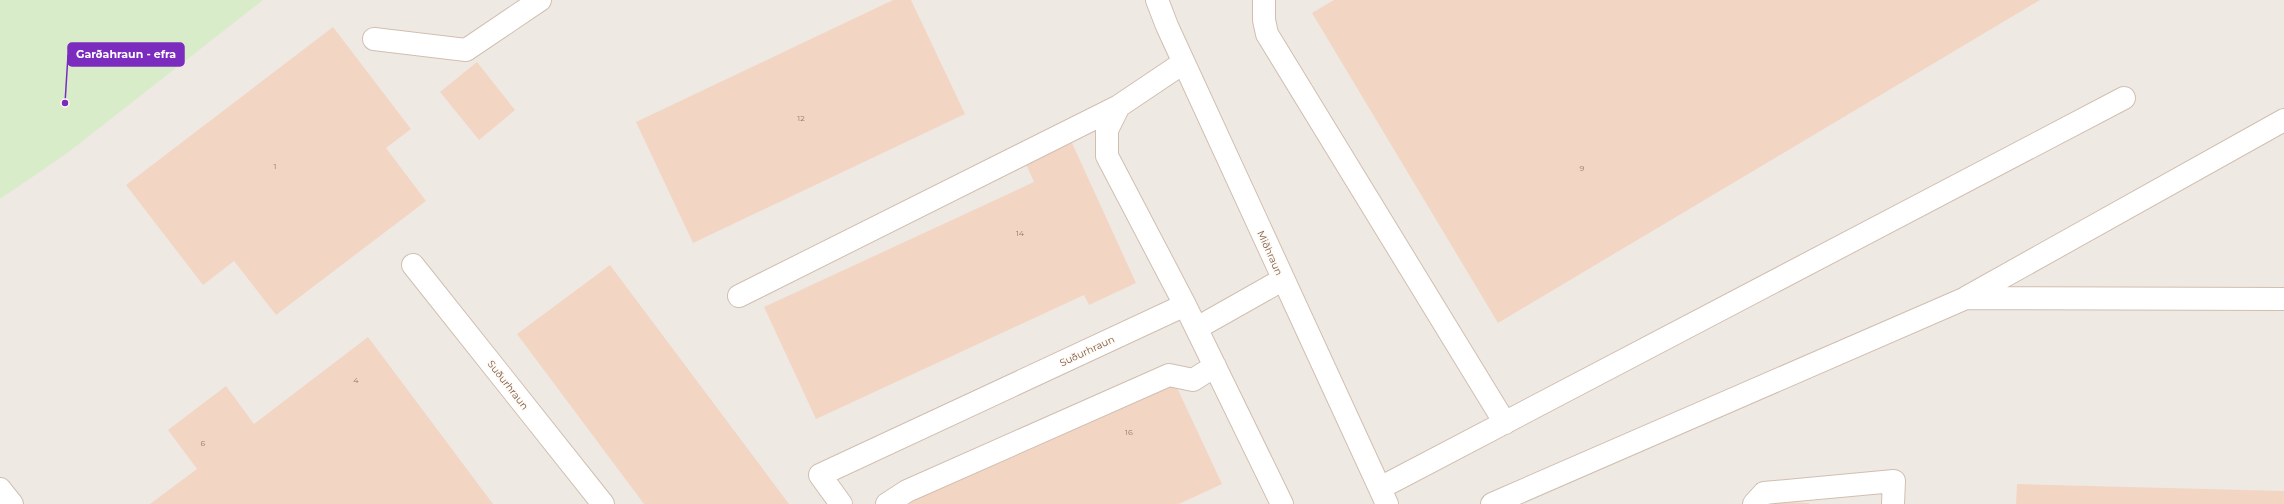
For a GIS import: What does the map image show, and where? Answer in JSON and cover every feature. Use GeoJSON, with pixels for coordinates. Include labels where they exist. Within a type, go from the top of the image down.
{"type":"FeatureCollection","features":[{"type":"Feature","properties":{"kind":"street"},"geometry":{"type":"LineString","coordinates":[[374,39],[466,50],[540,0]]}},
{"type":"Feature","properties":{"kind":"street","name":"Miðhraun"},"geometry":{"type":"LineString","coordinates":[[1157,0],[1183,63],[1383,496]]}},
{"type":"Feature","properties":{"kind":"street"},"geometry":{"type":"LineString","coordinates":[[1264,0],[1264,20],[1267,34],[1505,423]]}},
{"type":"Feature","properties":{"kind":"street"},"geometry":{"type":"LineString","coordinates":[[739,296],[1118,106],[1152,82],[1183,63]]}},
{"type":"Feature","properties":{"kind":"street"},"geometry":{"type":"LineString","coordinates":[[1383,496],[1505,423],[2124,98]]}},
{"type":"Feature","properties":{"kind":"street"},"geometry":{"type":"LineString","coordinates":[[1118,106],[1107,130],[1107,156],[1197,328],[1282,504]]}},
{"type":"Feature","properties":{"kind":"street"},"geometry":{"type":"LineString","coordinates":[[1492,504],[1966,298],[2284,120]]}},
{"type":"Feature","properties":{"kind":"street","name":"Suðurhraun"},"geometry":{"type":"LineString","coordinates":[[413,265],[603,504]]}},
{"type":"Feature","properties":{"kind":"street"},"geometry":{"type":"LineString","coordinates":[[1197,328],[1282,280]]}},
{"type":"Feature","properties":{"kind":"street"},"geometry":{"type":"LineString","coordinates":[[1966,298],[2284,299]]}},
{"type":"Feature","properties":{"kind":"street","name":"Suðurhraun"},"geometry":{"type":"LineString","coordinates":[[841,504],[820,475],[1185,305]]}},
{"type":"Feature","properties":{"kind":"street"},"geometry":{"type":"LineString","coordinates":[[887,504],[907,491],[1169,375],[1194,380],[1215,366]]}},
{"type":"Feature","properties":{"kind":"street"},"geometry":{"type":"LineString","coordinates":[[1754,504],[1764,493],[1894,481],[1893,504]]}},
{"type":"Feature","properties":{"kind":"street"},"geometry":{"type":"LineString","coordinates":[[0,489],[12,504]]}},
{"type":"Feature","properties":{"kind":"shaded area"},"geometry":{"type":"Polygon","coordinates":[[[218,0],[2284,0],[2284,504],[0,504],[0,101],[218,0]]]}},
{"type":"Feature","properties":{"kind":"green space"},"geometry":{"type":"Polygon","coordinates":[[[0,0],[263,0],[66,154],[0,199],[0,0]]]}},
{"type":"Feature","properties":{"kind":"building"},"geometry":{"type":"Polygon","coordinates":[[[893,0],[911,0],[965,114],[693,243],[636,122],[893,0]]]}},
{"type":"Feature","properties":{"kind":"building"},"geometry":{"type":"Polygon","coordinates":[[[1334,0],[2040,0],[1498,323],[1312,13],[1334,0]]]}},
{"type":"Feature","properties":{"kind":"building"},"geometry":{"type":"Polygon","coordinates":[[[333,27],[411,129],[386,148],[426,201],[276,315],[234,261],[203,285],[126,185],[333,27]]]}},
{"type":"Feature","properties":{"kind":"building"},"geometry":{"type":"Polygon","coordinates":[[[477,62],[515,110],[479,140],[440,92],[477,62]]]}},
{"type":"Feature","properties":{"kind":"building"},"geometry":{"type":"Polygon","coordinates":[[[1072,143],[1136,283],[1089,305],[1084,295],[816,419],[764,307],[1034,182],[1026,164],[1072,143]]]}},
{"type":"Feature","properties":{"kind":"building"},"geometry":{"type":"Polygon","coordinates":[[[610,265],[789,504],[644,504],[517,334],[610,265]]]}},
{"type":"Feature","properties":{"kind":"building"},"geometry":{"type":"Polygon","coordinates":[[[368,337],[493,504],[150,504],[197,469],[168,430],[226,386],[254,424],[368,337]]]}},
{"type":"Feature","properties":{"kind":"building"},"geometry":{"type":"Polygon","coordinates":[[[1173,379],[1222,484],[1179,504],[911,504],[910,502],[1173,379]]]}},
{"type":"Feature","properties":{"kind":"building"},"geometry":{"type":"Polygon","coordinates":[[[2017,484],[2284,491],[2284,504],[2016,504],[2017,484]]]}},
{"type":"Feature","properties":{"kind":"building"},"geometry":{"type":"Polygon","coordinates":[[[1773,502],[1809,503],[1809,504],[1773,504],[1773,502]]]}},
{"type":"Feature","properties":{"kind":"place","name":"Garðahraun - efra"},"geometry":{"type":"Point","coordinates":[65,103]}}]}
